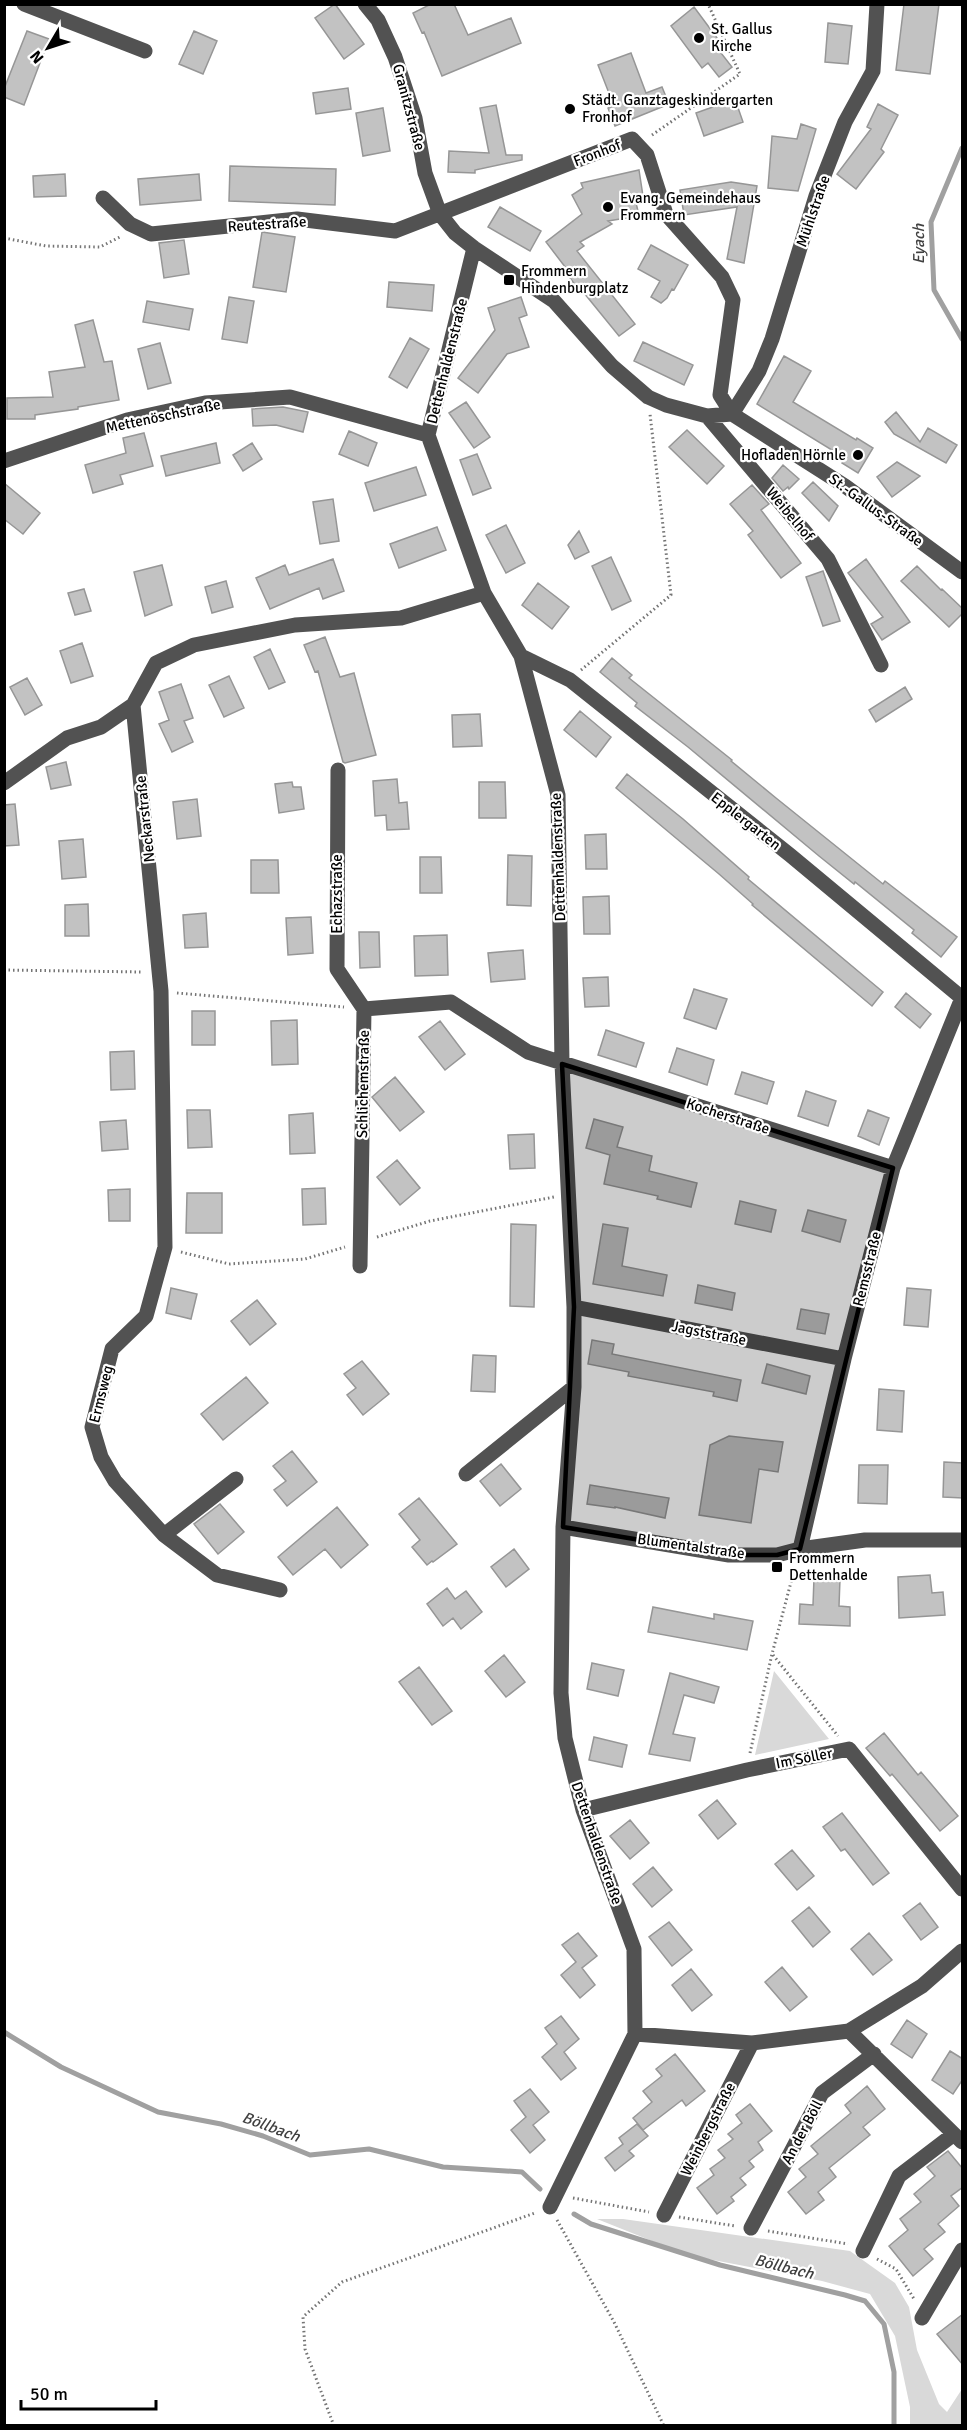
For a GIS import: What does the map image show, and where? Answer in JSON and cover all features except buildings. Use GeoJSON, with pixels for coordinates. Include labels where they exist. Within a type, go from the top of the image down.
{"type":"FeatureCollection","features":[{"type":"Feature","properties":{"kind":"street"},"geometry":{"type":"LineString","coordinates":[[24,4],[145,51]]}},
{"type":"Feature","properties":{"kind":"street","name":"Granitzstraße"},"geometry":{"type":"LineString","coordinates":[[365,4],[378,20],[395,57],[415,118],[425,173],[440,214]]}},
{"type":"Feature","properties":{"kind":"street","name":"Mühlstraße"},"geometry":{"type":"LineString","coordinates":[[732,414],[759,371],[768,350],[816,196],[845,122],[873,71],[877,4]]}},
{"type":"Feature","properties":{"kind":"street","name":"Fronhof"},"geometry":{"type":"LineString","coordinates":[[440,214],[632,139],[648,155],[666,214],[722,277],[733,300],[720,395],[732,414]]}},
{"type":"Feature","properties":{"kind":"street"},"geometry":{"type":"LineString","coordinates":[[103,198],[130,224],[138,228]]}},
{"type":"Feature","properties":{"kind":"street"},"geometry":{"type":"LineString","coordinates":[[440,214],[455,233],[474,248],[554,301],[612,366],[648,397],[666,405],[707,416],[732,414]]}},
{"type":"Feature","properties":{"kind":"street","name":"Reutestraße"},"geometry":{"type":"LineString","coordinates":[[138,228],[150,234],[297,219],[395,231],[440,214]]}},
{"type":"Feature","properties":{"kind":"street","name":"Dettenhaldenstraße"},"geometry":{"type":"LineString","coordinates":[[474,248],[428,435],[484,593],[521,656],[558,795],[562,1064],[574,1307],[574,1387],[563,1527],[561,1693],[565,1738],[583,1810],[634,1949],[635,2034],[550,2207]]}},
{"type":"Feature","properties":{"kind":"street","name":"Mettenöschstraße"},"geometry":{"type":"LineString","coordinates":[[4,461],[127,420],[205,404],[290,397],[428,435]]}},
{"type":"Feature","properties":{"kind":"street","name":"St.-Gallus-Straße"},"geometry":{"type":"LineString","coordinates":[[732,414],[845,486],[963,572]]}},
{"type":"Feature","properties":{"kind":"street","name":"Weibelhof"},"geometry":{"type":"LineString","coordinates":[[707,416],[828,559],[881,665]]}},
{"type":"Feature","properties":{"kind":"street"},"geometry":{"type":"LineString","coordinates":[[4,783],[67,738],[101,727],[134,705],[156,663],[194,645],[294,625],[401,618],[484,593]]}},
{"type":"Feature","properties":{"kind":"street","name":"Epplergarten"},"geometry":{"type":"LineString","coordinates":[[521,656],[570,680],[790,855],[963,998]]}},
{"type":"Feature","properties":{"kind":"street","name":"Neckarstraße"},"geometry":{"type":"LineString","coordinates":[[134,705],[161,991],[165,1248],[146,1316]]}},
{"type":"Feature","properties":{"kind":"street","name":"Echazstraße"},"geometry":{"type":"LineString","coordinates":[[338,771],[337,969],[364,1009]]}},
{"type":"Feature","properties":{"kind":"street","name":"Remsstraße"},"geometry":{"type":"LineString","coordinates":[[800,1549],[844,1359],[893,1168],[963,998]]}},
{"type":"Feature","properties":{"kind":"street","name":"Schlichemstraße"},"geometry":{"type":"LineString","coordinates":[[360,1266],[364,1009],[451,1002],[528,1052],[562,1064]]}},
{"type":"Feature","properties":{"kind":"street","name":"Kocherstraße"},"geometry":{"type":"LineString","coordinates":[[562,1064],[893,1168]]}},
{"type":"Feature","properties":{"kind":"street","name":"Jagststraße"},"geometry":{"type":"LineString","coordinates":[[574,1307],[844,1359]]}},
{"type":"Feature","properties":{"kind":"street","name":"Ermsweg"},"geometry":{"type":"LineString","coordinates":[[146,1316],[112,1349],[92,1427],[101,1456],[116,1481],[164,1534],[217,1575],[280,1590]]}},
{"type":"Feature","properties":{"kind":"street"},"geometry":{"type":"LineString","coordinates":[[466,1473],[574,1387]]}},
{"type":"Feature","properties":{"kind":"street"},"geometry":{"type":"LineString","coordinates":[[164,1534],[236,1479]]}},
{"type":"Feature","properties":{"kind":"street","name":"Blumentalstraße"},"geometry":{"type":"LineString","coordinates":[[563,1527],[729,1555],[777,1555],[800,1549],[866,1540],[963,1540]]}},
{"type":"Feature","properties":{"kind":"street","name":"Im Söller"},"geometry":{"type":"LineString","coordinates":[[583,1810],[747,1770],[849,1749],[963,1889]]}},
{"type":"Feature","properties":{"kind":"street"},"geometry":{"type":"LineString","coordinates":[[635,2034],[752,2043],[849,2031],[922,1986],[963,1951]]}},
{"type":"Feature","properties":{"kind":"street"},"geometry":{"type":"LineString","coordinates":[[849,2031],[958,2138],[899,2176],[863,2251]]}},
{"type":"Feature","properties":{"kind":"street","name":"Weinbergstraße"},"geometry":{"type":"LineString","coordinates":[[664,2215],[752,2043]]}},
{"type":"Feature","properties":{"kind":"street","name":"An der Böll"},"geometry":{"type":"LineString","coordinates":[[751,2228],[822,2093],[874,2054]]}},
{"type":"Feature","properties":{"kind":"street"},"geometry":{"type":"LineString","coordinates":[[922,2318],[963,2250]]}},
{"type":"Feature","properties":{"kind":"path"},"geometry":{"type":"LineString","coordinates":[[4,238],[46,246],[100,247],[138,228]]}},
{"type":"Feature","properties":{"kind":"path"},"geometry":{"type":"LineString","coordinates":[[570,680],[671,595],[648,397]]}},
{"type":"Feature","properties":{"kind":"path"},"geometry":{"type":"LineString","coordinates":[[4,970],[142,972],[161,991],[364,1009]]}},
{"type":"Feature","properties":{"kind":"path"},"geometry":{"type":"LineString","coordinates":[[165,1248],[229,1264],[305,1259],[430,1221],[569,1194]]}},
{"type":"Feature","properties":{"kind":"path"},"geometry":{"type":"LineString","coordinates":[[747,1770],[772,1654],[800,1549]]}},
{"type":"Feature","properties":{"kind":"path"},"geometry":{"type":"LineString","coordinates":[[772,1654],[849,1749]]}},
{"type":"Feature","properties":{"kind":"path"},"geometry":{"type":"LineString","coordinates":[[334,2426],[304,2349],[303,2317],[342,2282],[550,2207],[614,2322],[664,2426]]}},
{"type":"Feature","properties":{"kind":"highlighted area"},"geometry":{"type":"Polygon","coordinates":[[[562,1064],[893,1168],[800,1549],[777,1555],[729,1555],[563,1527],[574,1307],[562,1064]]]}},
{"type":"Feature","properties":{"kind":"shaded area"},"geometry":{"type":"Polygon","coordinates":[[[774,1671],[829,1739],[755,1755],[774,1671]]]}},
{"type":"Feature","properties":{"kind":"shaded area"},"geometry":{"type":"Polygon","coordinates":[[[597,2219],[623,2219],[850,2251],[895,2283],[909,2307],[917,2350],[939,2404],[947,2412],[962,2389],[962,2425],[910,2425],[910,2407],[895,2336],[870,2294],[822,2281],[687,2255],[597,2219]]]}},
{"type":"Feature","properties":{"kind":"waterway","name":"Eyach"},"geometry":{"type":"LineString","coordinates":[[962,148],[931,222],[934,290],[962,339]]}},
{"type":"Feature","properties":{"kind":"waterway","name":"Böllbach"},"geometry":{"type":"LineString","coordinates":[[4,2032],[61,2067],[158,2112],[221,2124],[263,2136],[310,2155],[369,2149],[443,2167],[522,2172],[540,2189]]}},
{"type":"Feature","properties":{"kind":"waterway","name":"Böllbach"},"geometry":{"type":"LineString","coordinates":[[574,2214],[591,2224],[720,2265],[865,2301],[884,2324],[894,2372],[894,2426]]}},
{"type":"Feature","properties":{"kind":"place","name":"St. Gallus Kirche"},"geometry":{"type":"Point","coordinates":[699,38]}},
{"type":"Feature","properties":{"kind":"place","name":"Städt. Ganztageskindergarten Fronhof"},"geometry":{"type":"Point","coordinates":[570,109]}},
{"type":"Feature","properties":{"kind":"place","name":"Evang. Gemeindehaus Frommern"},"geometry":{"type":"Point","coordinates":[608,207]}},
{"type":"Feature","properties":{"kind":"place","name":"Frommern Hindenburgplatz"},"geometry":{"type":"Point","coordinates":[509,280]}},
{"type":"Feature","properties":{"kind":"place","name":"Hofladen Hörnle"},"geometry":{"type":"Point","coordinates":[858,455]}},
{"type":"Feature","properties":{"kind":"place","name":"Frommern Dettenhalde"},"geometry":{"type":"Point","coordinates":[777,1567]}}]}
